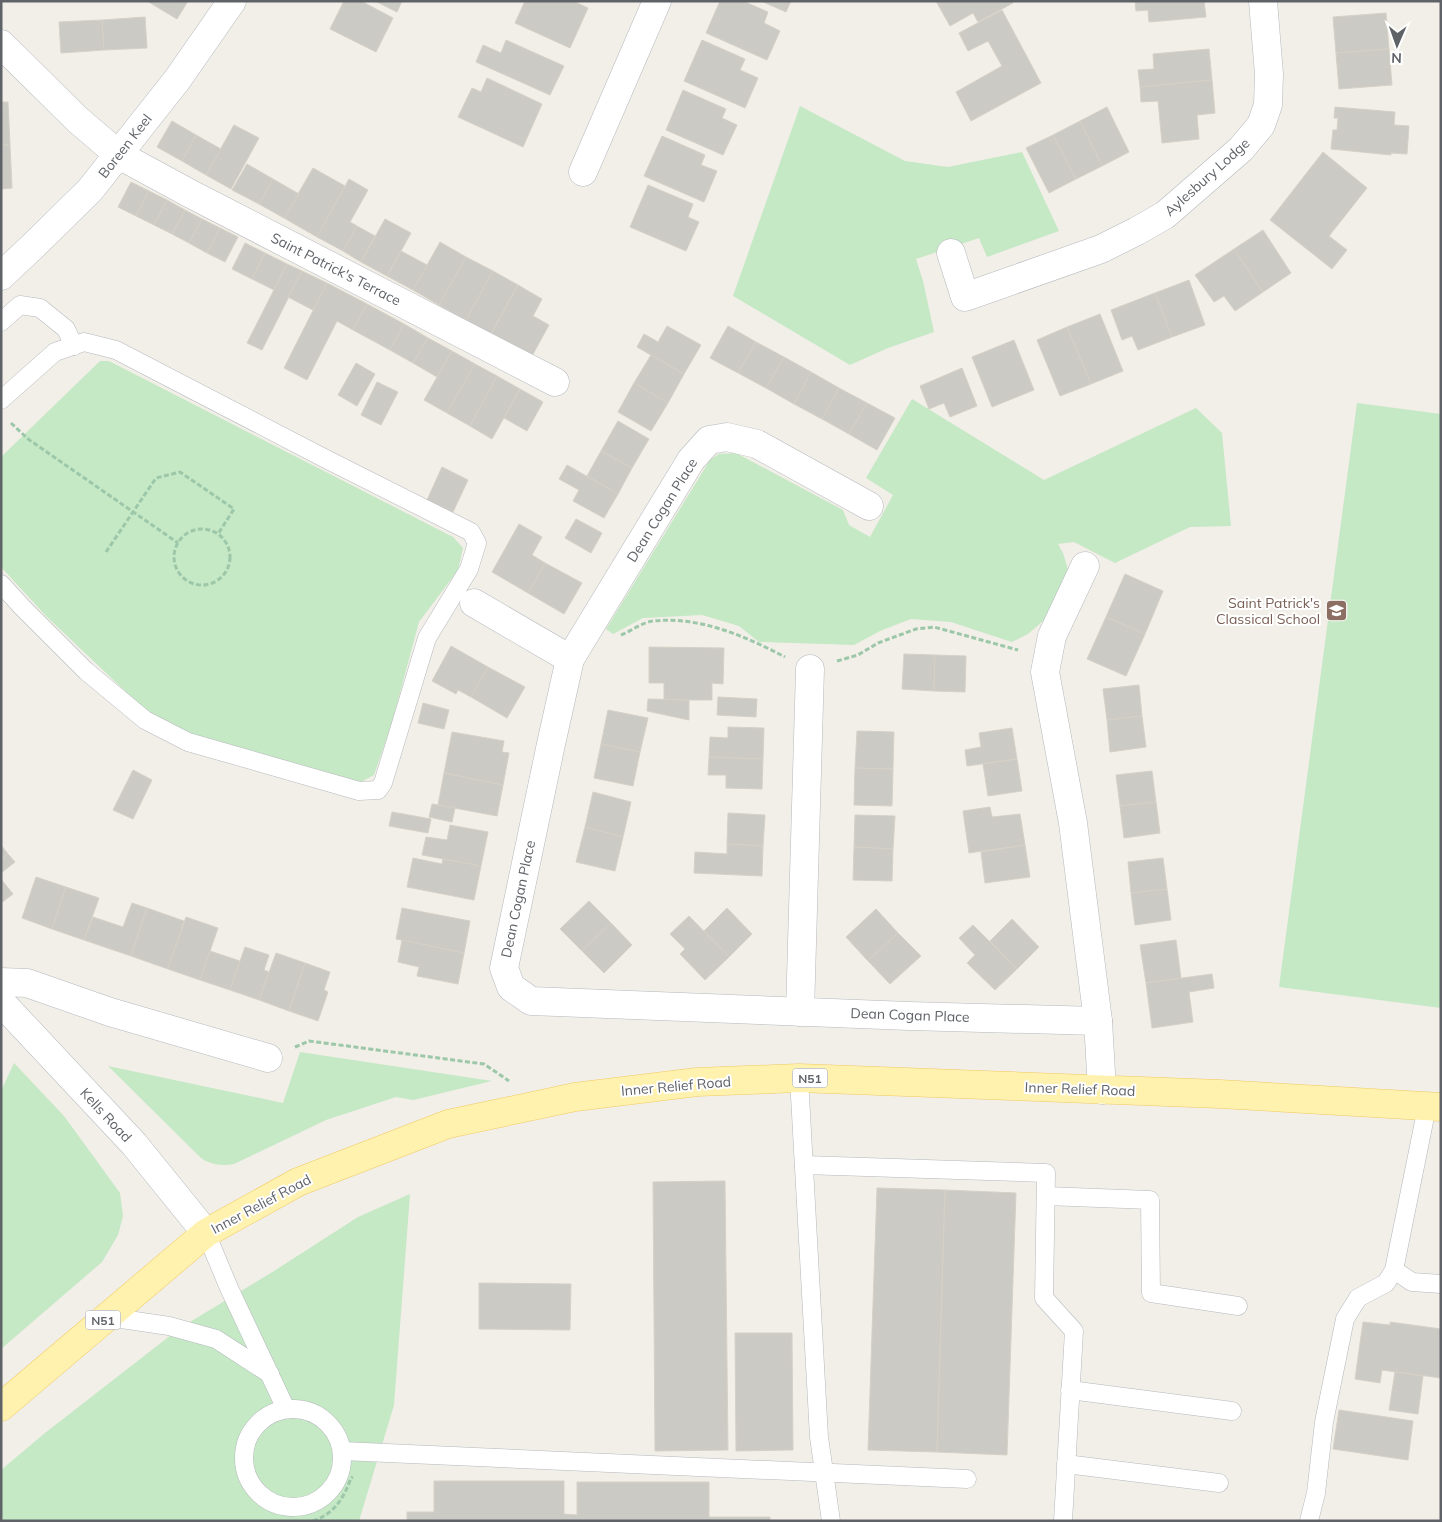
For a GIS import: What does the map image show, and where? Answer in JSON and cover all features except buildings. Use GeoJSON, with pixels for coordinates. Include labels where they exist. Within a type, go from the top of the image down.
{"type":"FeatureCollection","features":[{"type":"Feature","properties":{"kind":"main road","name":"Inner Relief Road"},"geometry":{"type":"LineString","coordinates":[[1,1407],[206,1233],[298,1182],[448,1124],[575,1097],[697,1082],[800,1078],[1220,1094],[1434,1107]]}},
{"type":"Feature","properties":{"kind":"street","name":"Boreen Keel"},"geometry":{"type":"LineString","coordinates":[[1,276],[90,190],[177,80],[232,1]]}},
{"type":"Feature","properties":{"kind":"street"},"geometry":{"type":"LineString","coordinates":[[583,172],[657,1]]}},
{"type":"Feature","properties":{"kind":"street","name":"Aylesbury Lodge"},"geometry":{"type":"LineString","coordinates":[[951,253],[965,297],[1101,249],[1165,215],[1241,149],[1261,125],[1268,105],[1269,74],[1263,1]]}},
{"type":"Feature","properties":{"kind":"street","name":"Saint Patrick's Terrace"},"geometry":{"type":"LineString","coordinates":[[1,44],[78,120],[119,155],[198,198],[555,382]]}},
{"type":"Feature","properties":{"kind":"street","name":"Dean Cogan Place"},"geometry":{"type":"LineString","coordinates":[[870,506],[757,444],[727,437],[709,440],[691,460],[570,659],[504,968],[510,987],[531,1001],[800,1012],[1098,1021]]}},
{"type":"Feature","properties":{"kind":"street"},"geometry":{"type":"LineString","coordinates":[[1085,566],[1052,636],[1045,672],[1073,823],[1098,1021],[1102,1090]]}},
{"type":"Feature","properties":{"kind":"street"},"geometry":{"type":"LineString","coordinates":[[474,603],[570,659]]}},
{"type":"Feature","properties":{"kind":"street"},"geometry":{"type":"LineString","coordinates":[[800,1012],[810,669]]}},
{"type":"Feature","properties":{"kind":"street"},"geometry":{"type":"LineString","coordinates":[[1,982],[26,983],[110,1012],[268,1058]]}},
{"type":"Feature","properties":{"kind":"street","name":"Kells Road"},"geometry":{"type":"LineString","coordinates":[[1,1002],[134,1144],[206,1233]]}},
{"type":"Feature","properties":{"kind":"lane"},"geometry":{"type":"LineString","coordinates":[[1,322],[20,305],[40,308],[66,329],[74,346]]}},
{"type":"Feature","properties":{"kind":"lane"},"geometry":{"type":"LineString","coordinates":[[1,400],[55,352],[84,342],[116,350],[471,532],[477,543],[470,569],[427,638],[382,784],[378,790],[359,791],[188,742],[145,720],[86,671],[1,584]]}},
{"type":"Feature","properties":{"kind":"lane"},"geometry":{"type":"LineString","coordinates":[[800,1078],[819,1437],[831,1521]]}},
{"type":"Feature","properties":{"kind":"lane"},"geometry":{"type":"LineString","coordinates":[[1309,1521],[1316,1492],[1324,1422],[1345,1319],[1358,1298],[1386,1283],[1394,1270],[1434,1107]]}},
{"type":"Feature","properties":{"kind":"lane"},"geometry":{"type":"LineString","coordinates":[[804,1165],[1046,1173],[1044,1298],[1074,1331],[1063,1521]]}},
{"type":"Feature","properties":{"kind":"lane"},"geometry":{"type":"LineString","coordinates":[[1046,1196],[1150,1200],[1151,1293],[1238,1306]]}},
{"type":"Feature","properties":{"kind":"lane"},"geometry":{"type":"LineString","coordinates":[[206,1233],[228,1288],[286,1409]]}},
{"type":"Feature","properties":{"kind":"lane"},"geometry":{"type":"LineString","coordinates":[[1394,1270],[1412,1282],[1441,1284]]}},
{"type":"Feature","properties":{"kind":"lane"},"geometry":{"type":"LineString","coordinates":[[108,1317],[169,1326],[216,1339],[270,1374]]}},
{"type":"Feature","properties":{"kind":"lane"},"geometry":{"type":"LineString","coordinates":[[1070,1390],[1232,1411]]}},
{"type":"Feature","properties":{"kind":"lane"},"geometry":{"type":"LineString","coordinates":[[286,1409],[302,1409],[316,1414],[329,1424],[338,1436],[342,1451],[342,1466],[336,1481],[327,1493],[314,1502],[299,1506],[284,1506],[263,1497],[248,1479],[244,1464],[244,1449],[249,1434],[259,1422],[271,1413],[286,1409]]}},
{"type":"Feature","properties":{"kind":"lane"},"geometry":{"type":"LineString","coordinates":[[342,1451],[967,1479]]}},
{"type":"Feature","properties":{"kind":"lane"},"geometry":{"type":"LineString","coordinates":[[1066,1464],[1219,1483]]}},
{"type":"Feature","properties":{"kind":"path"},"geometry":{"type":"LineString","coordinates":[[8,420],[28,439],[178,543]]}},
{"type":"Feature","properties":{"kind":"path"},"geometry":{"type":"LineString","coordinates":[[106,552],[156,478],[180,472],[234,509],[218,534]]}},
{"type":"Feature","properties":{"kind":"path"},"geometry":{"type":"LineString","coordinates":[[200,529],[218,534],[229,548],[231,556],[225,574],[218,581],[210,585],[200,586],[183,578],[177,570],[174,561],[174,552],[178,543],[184,536],[200,529]]}},
{"type":"Feature","properties":{"kind":"path"},"geometry":{"type":"LineString","coordinates":[[268,1058],[309,1042],[484,1064],[542,1104]]}},
{"type":"Feature","properties":{"kind":"path"},"geometry":{"type":"LineString","coordinates":[[313,1521],[330,1512],[338,1503],[344,1496],[351,1478],[366,1475],[368,1453]]}},
{"type":"Feature","properties":{"kind":"green space"},"geometry":{"type":"Polygon","coordinates":[[[800,106],[905,161],[948,167],[1022,152],[1059,231],[987,257],[979,238],[916,259],[923,281],[934,332],[888,348],[850,365],[733,296],[800,106]]]}},
{"type":"Feature","properties":{"kind":"green space"},"geometry":{"type":"Polygon","coordinates":[[[100,361],[109,361],[453,537],[463,548],[458,570],[419,622],[391,726],[374,775],[357,784],[188,735],[143,708],[46,616],[1,567],[1,457],[100,361]]]}},
{"type":"Feature","properties":{"kind":"green space"},"geometry":{"type":"Polygon","coordinates":[[[912,399],[1044,480],[1196,408],[1222,433],[1231,526],[1190,527],[1115,563],[1074,542],[1058,544],[1069,573],[1058,608],[1028,634],[1012,642],[951,622],[911,619],[880,631],[854,645],[759,642],[739,626],[702,615],[643,618],[613,634],[606,629],[710,460],[719,454],[736,453],[843,510],[849,525],[870,537],[893,495],[866,478],[912,399]]]}},
{"type":"Feature","properties":{"kind":"green space"},"geometry":{"type":"Polygon","coordinates":[[[1357,403],[1441,414],[1441,1008],[1279,987],[1357,403]]]}},
{"type":"Feature","properties":{"kind":"green space"},"geometry":{"type":"Polygon","coordinates":[[[300,1052],[492,1081],[413,1100],[396,1097],[326,1120],[234,1164],[221,1165],[213,1164],[201,1158],[108,1066],[283,1103],[300,1052]]]}},
{"type":"Feature","properties":{"kind":"green space"},"geometry":{"type":"Polygon","coordinates":[[[14,1063],[64,1116],[120,1193],[123,1216],[118,1235],[102,1262],[1,1349],[1,1091],[14,1063]]]}},
{"type":"Feature","properties":{"kind":"green space"},"geometry":{"type":"Polygon","coordinates":[[[410,1194],[394,1405],[359,1521],[1,1521],[1,1470],[45,1433],[180,1328],[358,1217],[410,1194]]]}},
{"type":"Feature","properties":{"kind":"place","name":"Saint Patrick's Classical School"},"geometry":{"type":"Point","coordinates":[1336,611]}}]}
